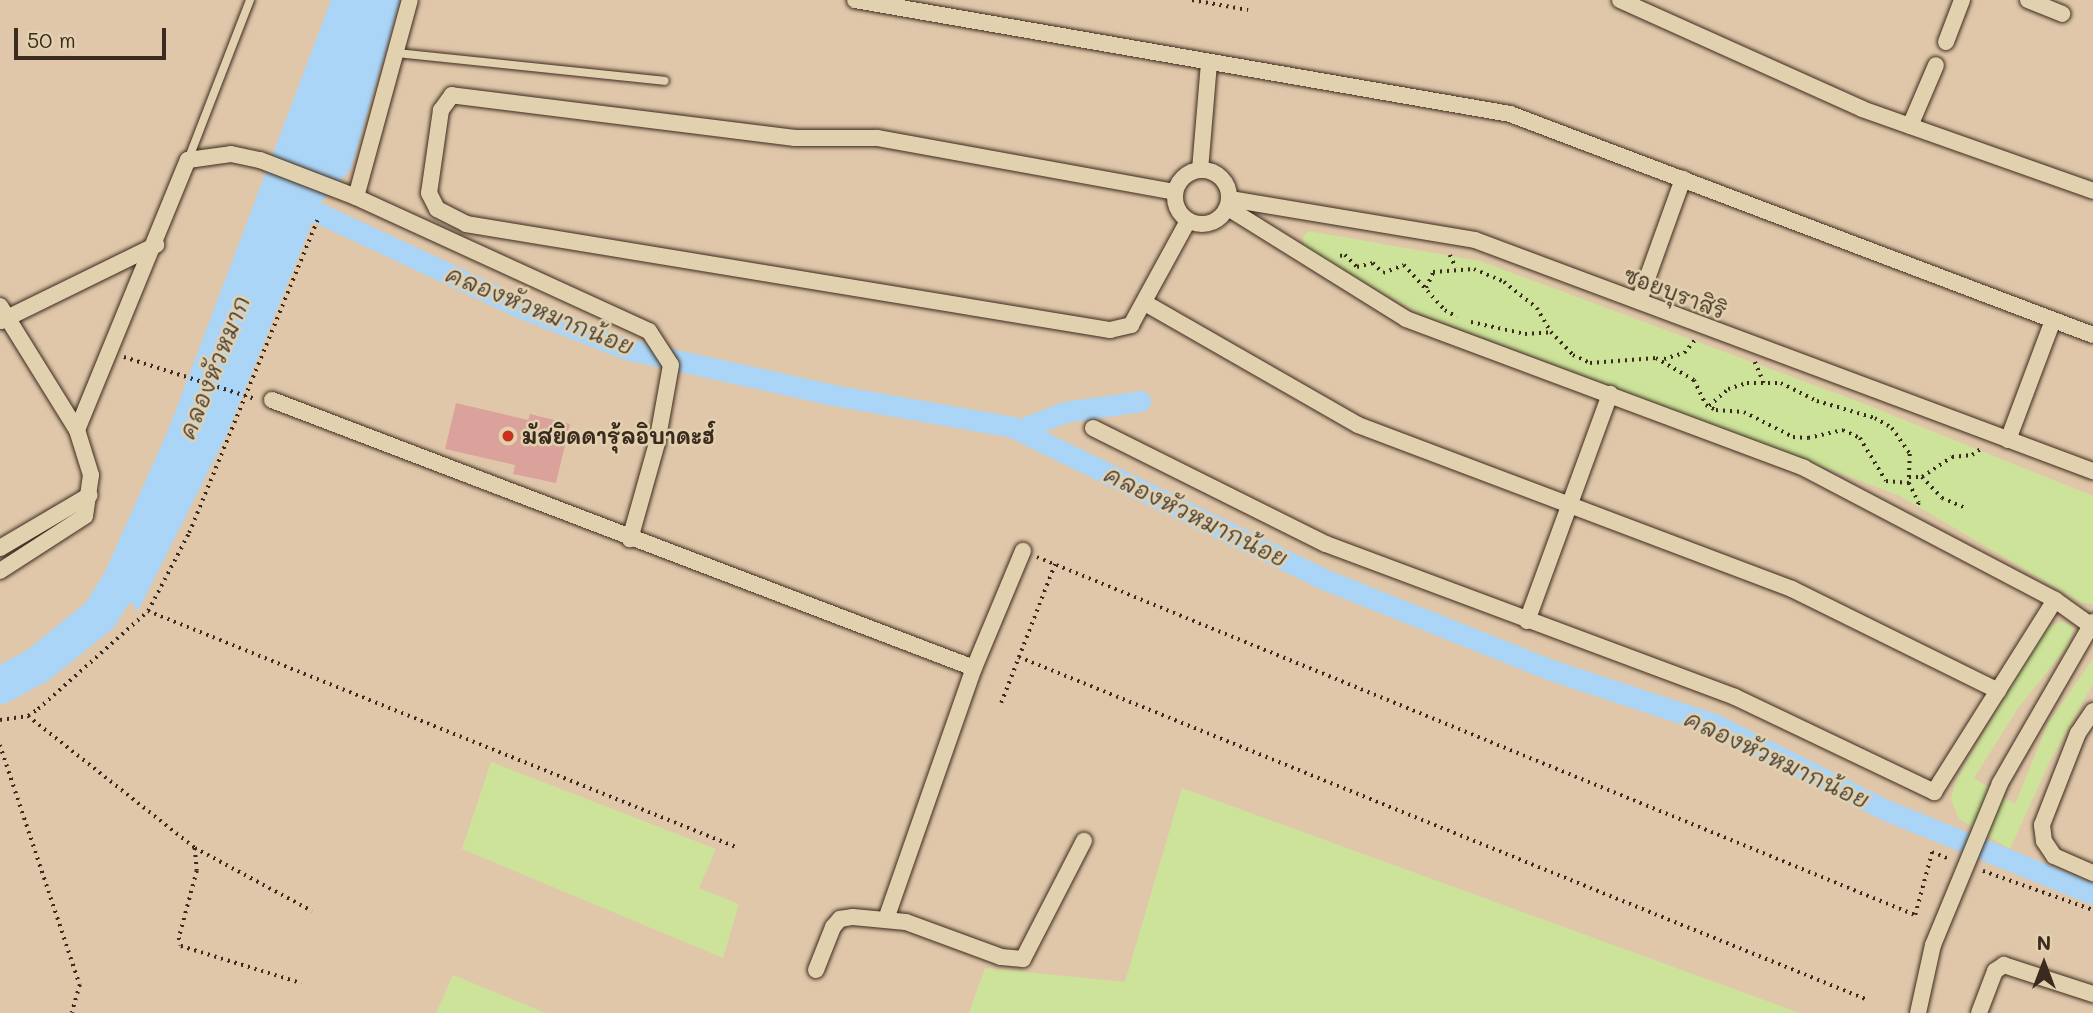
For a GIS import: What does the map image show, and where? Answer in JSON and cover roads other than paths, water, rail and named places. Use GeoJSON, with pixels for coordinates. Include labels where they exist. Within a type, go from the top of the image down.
{"type":"FeatureCollection","features":[{"type":"Feature","properties":{"kind":"street"},"geometry":{"type":"LineString","coordinates":[[350,195],[397,53],[411,0]]}},
{"type":"Feature","properties":{"kind":"street"},"geometry":{"type":"LineString","coordinates":[[855,0],[1510,114],[2093,335]]}},
{"type":"Feature","properties":{"kind":"street"},"geometry":{"type":"LineString","coordinates":[[1620,0],[1910,126],[2093,191]]}},
{"type":"Feature","properties":{"kind":"street"},"geometry":{"type":"LineString","coordinates":[[1946,42],[1962,0]]}},
{"type":"Feature","properties":{"kind":"street"},"geometry":{"type":"LineString","coordinates":[[2028,0],[2062,14]]}},
{"type":"Feature","properties":{"kind":"street"},"geometry":{"type":"LineString","coordinates":[[1200,170],[1209,62]]}},
{"type":"Feature","properties":{"kind":"street"},"geometry":{"type":"LineString","coordinates":[[1910,126],[1937,65]]}},
{"type":"Feature","properties":{"kind":"street"},"geometry":{"type":"LineString","coordinates":[[1175,192],[877,138],[795,138],[452,95],[441,110],[429,193],[437,209],[466,224],[1094,329],[1122,330],[1145,303],[1188,221]]}},
{"type":"Feature","properties":{"kind":"street"},"geometry":{"type":"LineString","coordinates":[[77,430],[108,351],[156,245],[188,160],[210,154],[260,160],[350,195],[649,331],[671,365],[657,443],[630,539]]}},
{"type":"Feature","properties":{"kind":"street"},"geometry":{"type":"LineString","coordinates":[[1229,204],[1214,222],[1188,221],[1177,209],[1175,192],[1184,177],[1200,170],[1225,181],[1229,204],[1327,271],[1406,319],[1804,468],[2055,600],[2092,624],[2000,783],[1933,945],[1918,1013]]}},
{"type":"Feature","properties":{"kind":"street"},"geometry":{"type":"LineString","coordinates":[[1639,301],[1683,179]]}},
{"type":"Feature","properties":{"kind":"street","name":"ซอยบุราสิริ"},"geometry":{"type":"LineString","coordinates":[[1229,204],[1475,240],[2093,471]]}},
{"type":"Feature","properties":{"kind":"street"},"geometry":{"type":"LineString","coordinates":[[0,571],[85,516],[90,495],[89,457],[77,430],[2,315],[156,245]]}},
{"type":"Feature","properties":{"kind":"street"},"geometry":{"type":"LineString","coordinates":[[1145,303],[1359,425],[1571,503],[1792,589],[1998,691]]}},
{"type":"Feature","properties":{"kind":"street"},"geometry":{"type":"LineString","coordinates":[[2003,438],[2053,320]]}},
{"type":"Feature","properties":{"kind":"street"},"geometry":{"type":"LineString","coordinates":[[1527,621],[1610,394]]}},
{"type":"Feature","properties":{"kind":"street"},"geometry":{"type":"LineString","coordinates":[[272,400],[630,539],[974,668]]}},
{"type":"Feature","properties":{"kind":"street"},"geometry":{"type":"LineString","coordinates":[[1093,428],[1326,544],[1735,697],[1934,792],[2055,600]]}},
{"type":"Feature","properties":{"kind":"street"},"geometry":{"type":"LineString","coordinates":[[0,548],[90,495]]}},
{"type":"Feature","properties":{"kind":"street"},"geometry":{"type":"LineString","coordinates":[[886,919],[974,668],[1023,551]]}},
{"type":"Feature","properties":{"kind":"street"},"geometry":{"type":"LineString","coordinates":[[2093,710],[2086,736],[2042,825],[2044,841],[2053,856],[2093,873]]}},
{"type":"Feature","properties":{"kind":"street"},"geometry":{"type":"LineString","coordinates":[[816,970],[840,919],[886,919],[1001,957],[1023,959],[1084,841]]}},
{"type":"Feature","properties":{"kind":"street"},"geometry":{"type":"LineString","coordinates":[[1979,1013],[1995,971],[2004,965],[2093,994]]}},
{"type":"Feature","properties":{"kind":"lane"},"geometry":{"type":"LineString","coordinates":[[188,160],[250,0]]}},
{"type":"Feature","properties":{"kind":"lane"},"geometry":{"type":"LineString","coordinates":[[397,53],[665,81]]}},
{"type":"Feature","properties":{"kind":"water"},"geometry":{"type":"Polygon","coordinates":[[[331,0],[401,0],[351,169],[320,203],[227,434],[138,611],[105,572],[169,428],[331,0]]]}},
{"type":"Feature","properties":{"kind":"waterway","name":"คลองหัวหมากน้อย"},"geometry":{"type":"LineString","coordinates":[[291,200],[519,307],[626,349],[833,395],[1012,427],[1321,578],[1551,670],[1714,724],[1888,811],[2093,894]]}},
{"type":"Feature","properties":{"kind":"waterway"},"geometry":{"type":"LineString","coordinates":[[1019,430],[1065,412],[1140,401]]}},
{"type":"Feature","properties":{"kind":"waterway","name":"คลองหัวหมาก"},"geometry":{"type":"LineString","coordinates":[[0,685],[37,665],[99,615],[144,544]]}},
{"type":"Feature","properties":{"kind":"place","name":"มัสยิดดารุ้ลอิบาดะฮ์"},"geometry":{"type":"Point","coordinates":[508,436]}}]}
